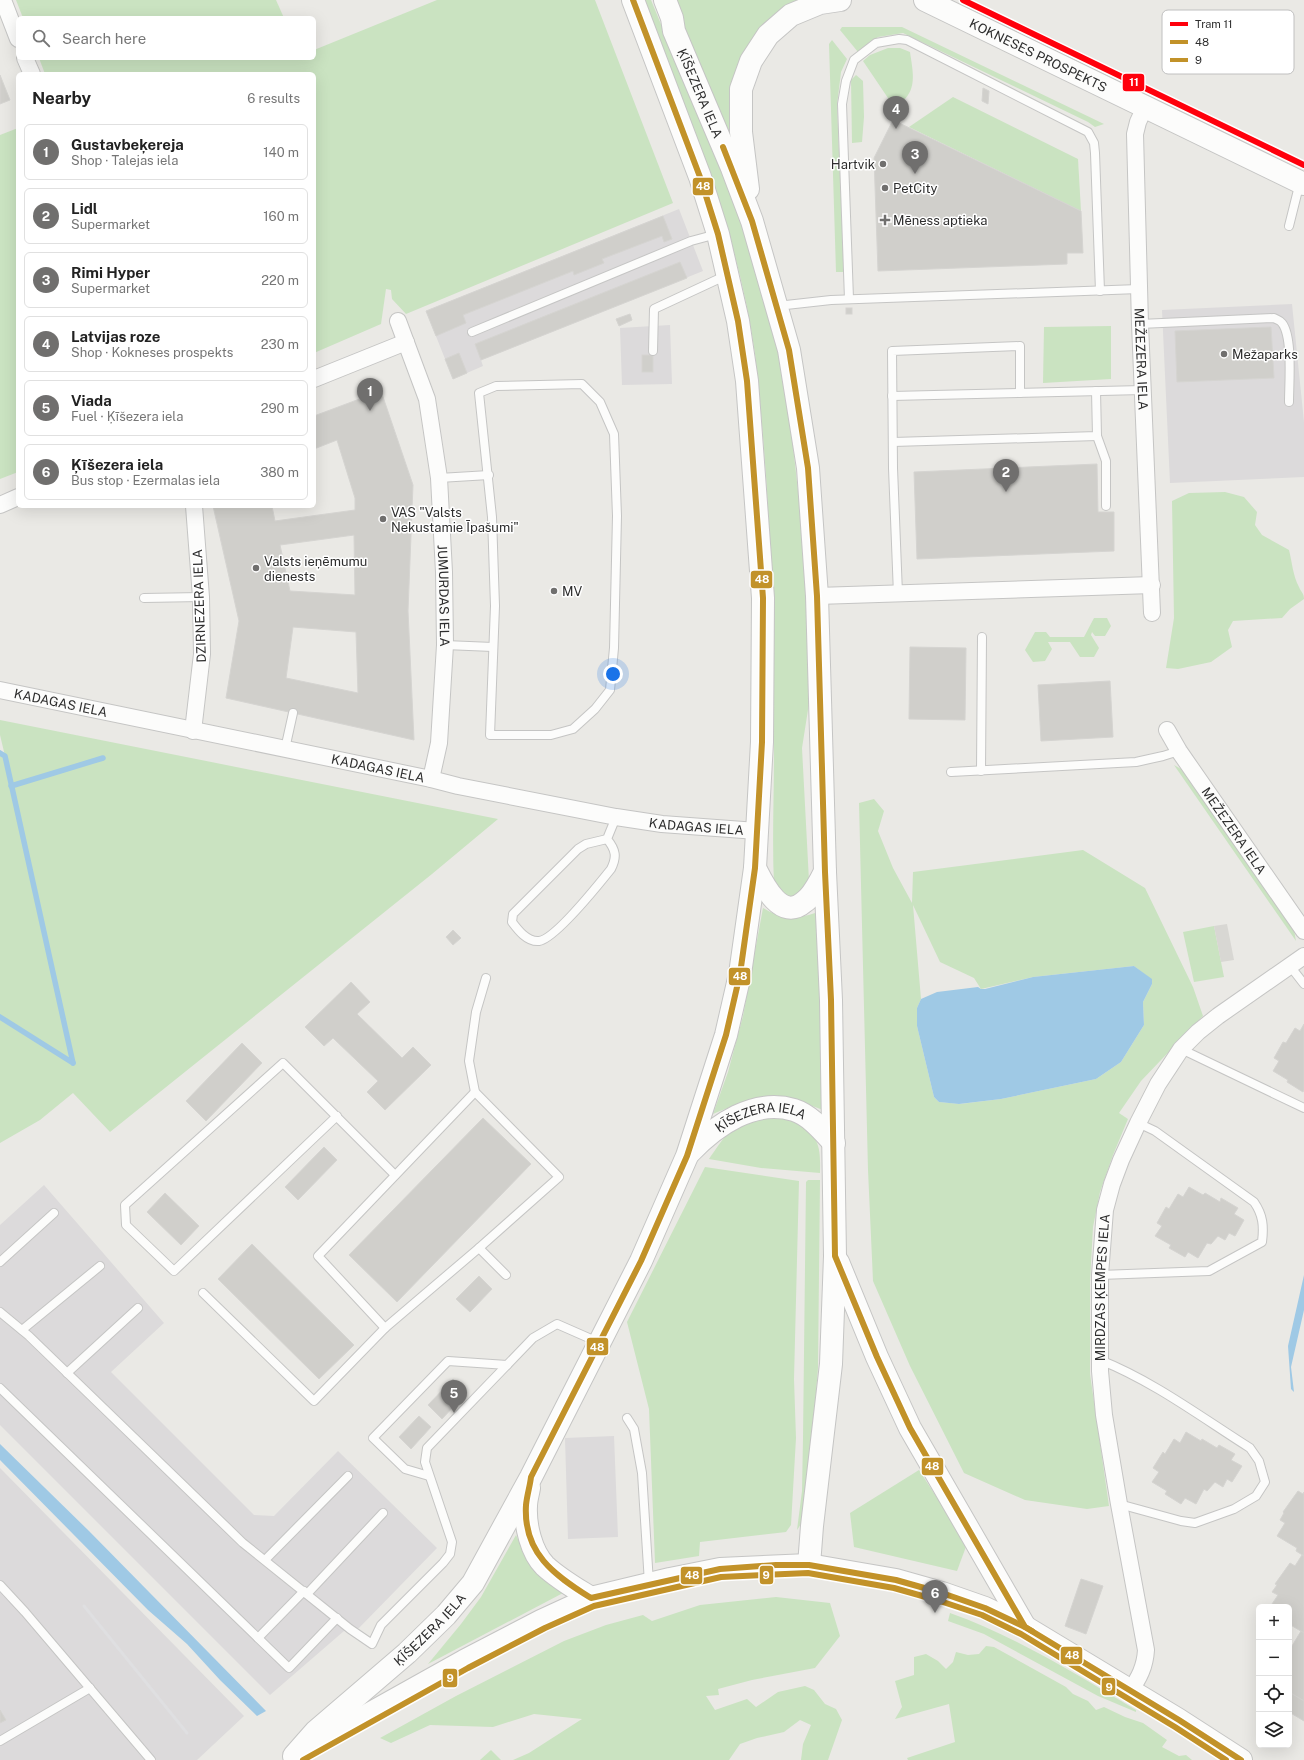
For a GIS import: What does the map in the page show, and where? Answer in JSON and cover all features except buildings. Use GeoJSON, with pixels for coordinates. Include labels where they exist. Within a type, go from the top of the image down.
{"type":"FeatureCollection","features":[{"type":"Feature","properties":{"kind":"street"},"geometry":{"type":"LineString","coordinates":[[3,0],[4,17],[16,36]]}},
{"type":"Feature","properties":{"kind":"street","name":"ĶĪŠEZERA IELA"},"geometry":{"type":"LineString","coordinates":[[290,1758],[316,1731],[386,1673],[446,1615],[473,1583],[532,1477],[601,1343],[641,1261],[687,1156],[726,1035],[740,974],[755,868],[762,742],[763,598],[747,381],[738,321],[718,234],[700,177],[633,0]]}},
{"type":"Feature","properties":{"kind":"street","name":"ĶĪŠEZERA IELA"},"geometry":{"type":"LineString","coordinates":[[665,0],[672,18],[674,31],[732,168],[752,222],[789,350],[808,468],[817,596],[825,872],[831,1006],[835,1256],[831,1364],[812,1526],[809,1565]]}},
{"type":"Feature","properties":{"kind":"street"},"geometry":{"type":"LineString","coordinates":[[752,222],[741,132],[741,89],[751,61],[768,35],[791,15],[820,3],[840,0]]}},
{"type":"Feature","properties":{"kind":"street","name":"KOKNESES PROSPEKTS"},"geometry":{"type":"LineString","coordinates":[[925,0],[1302,183]]}},
{"type":"Feature","properties":{"kind":"street"},"geometry":{"type":"LineString","coordinates":[[26,60],[31,72]]}},
{"type":"Feature","properties":{"kind":"street","name":"MEŽEZERA IELA"},"geometry":{"type":"LineString","coordinates":[[1145,107],[1138,122],[1135,134],[1140,324],[1152,613]]}},
{"type":"Feature","properties":{"kind":"street","name":"JUMURDAS IELA"},"geometry":{"type":"LineString","coordinates":[[398,321],[427,400],[439,478],[444,572],[445,645],[439,743],[431,779]]}},
{"type":"Feature","properties":{"kind":"street"},"geometry":{"type":"LineString","coordinates":[[316,378],[406,342]]}},
{"type":"Feature","properties":{"kind":"street"},"geometry":{"type":"LineString","coordinates":[[0,504],[16,498]]}},
{"type":"Feature","properties":{"kind":"street","name":"DZIRNEZERA IELA"},"geometry":{"type":"LineString","coordinates":[[193,731],[202,654],[201,597],[194,508]]}},
{"type":"Feature","properties":{"kind":"street"},"geometry":{"type":"LineString","coordinates":[[817,596],[1152,585]]}},
{"type":"Feature","properties":{"kind":"street","name":"KADAGAS IELA"},"geometry":{"type":"LineString","coordinates":[[0,690],[431,779],[472,789],[616,817],[662,824],[757,831]]}},
{"type":"Feature","properties":{"kind":"street","name":"MEŽEZERA IELA"},"geometry":{"type":"LineString","coordinates":[[1167,730],[1179,751],[1304,931]]}},
{"type":"Feature","properties":{"kind":"street","name":"ĶĪŠEZERA IELA"},"geometry":{"type":"LineString","coordinates":[[755,868],[763,885],[775,900],[783,906],[795,907],[804,903],[812,894],[825,872]]}},
{"type":"Feature","properties":{"kind":"street","name":"MIRDZAS ĶEMPES IELA"},"geometry":{"type":"LineString","coordinates":[[1130,1691],[1140,1678],[1146,1662],[1146,1650],[1104,1415],[1100,1360],[1100,1274],[1107,1204],[1119,1166],[1138,1123],[1158,1084],[1181,1049],[1198,1032],[1218,1016],[1304,956]]}},
{"type":"Feature","properties":{"kind":"street","name":"ĶĪŠEZERA IELA"},"geometry":{"type":"LineString","coordinates":[[687,1156],[706,1136],[730,1119],[756,1109],[776,1106],[795,1110],[820,1127],[834,1143]]}},
{"type":"Feature","properties":{"kind":"street","name":"ĶĪŠEZERA IELA"},"geometry":{"type":"LineString","coordinates":[[835,1256],[877,1357],[910,1428],[1025,1627]]}},
{"type":"Feature","properties":{"kind":"street","name":"ĶĪŠEZERA IELA"},"geometry":{"type":"LineString","coordinates":[[532,1477],[526,1506],[528,1529],[534,1548],[544,1566],[567,1584],[591,1598]]}},
{"type":"Feature","properties":{"kind":"street"},"geometry":{"type":"LineString","coordinates":[[290,1758],[464,1661],[541,1621],[591,1598],[720,1569],[809,1565],[896,1580],[942,1593],[985,1608],[1025,1627],[1241,1760]]}},
{"type":"Feature","properties":{"kind":"lane"},"geometry":{"type":"LineString","coordinates":[[849,299],[842,104],[846,82],[854,60],[876,43],[899,40],[907,40],[1088,132],[1094,143],[1095,153],[1100,291]]}},
{"type":"Feature","properties":{"kind":"lane"},"geometry":{"type":"LineString","coordinates":[[1289,226],[1302,183]]}},
{"type":"Feature","properties":{"kind":"lane"},"geometry":{"type":"LineString","coordinates":[[472,332],[691,241],[718,234]]}},
{"type":"Feature","properties":{"kind":"lane"},"geometry":{"type":"LineString","coordinates":[[653,351],[654,309],[728,274]]}},
{"type":"Feature","properties":{"kind":"lane"},"geometry":{"type":"LineString","coordinates":[[776,306],[849,299],[1139,290]]}},
{"type":"Feature","properties":{"kind":"lane"},"geometry":{"type":"LineString","coordinates":[[1140,324],[1274,318],[1281,321],[1285,328],[1288,342],[1290,402]]}},
{"type":"Feature","properties":{"kind":"lane"},"geometry":{"type":"LineString","coordinates":[[898,594],[893,442],[892,351],[1020,346],[1020,393]]}},
{"type":"Feature","properties":{"kind":"lane"},"geometry":{"type":"LineString","coordinates":[[582,384],[600,402],[614,434],[616,472],[617,516],[615,625],[610,690],[595,709],[573,729],[551,735],[490,735],[495,606],[489,475],[479,392],[496,386],[582,384]]}},
{"type":"Feature","properties":{"kind":"lane"},"geometry":{"type":"LineString","coordinates":[[892,396],[1143,390]]}},
{"type":"Feature","properties":{"kind":"lane"},"geometry":{"type":"LineString","coordinates":[[1096,391],[1097,436],[1106,461],[1106,506]]}},
{"type":"Feature","properties":{"kind":"lane"},"geometry":{"type":"LineString","coordinates":[[893,442],[1097,436]]}},
{"type":"Feature","properties":{"kind":"lane"},"geometry":{"type":"LineString","coordinates":[[439,478],[489,475]]}},
{"type":"Feature","properties":{"kind":"lane"},"geometry":{"type":"LineString","coordinates":[[144,598],[201,597]]}},
{"type":"Feature","properties":{"kind":"lane"},"geometry":{"type":"LineString","coordinates":[[981,771],[982,637]]}},
{"type":"Feature","properties":{"kind":"lane"},"geometry":{"type":"LineString","coordinates":[[445,645],[493,647]]}},
{"type":"Feature","properties":{"kind":"lane"},"geometry":{"type":"LineString","coordinates":[[285,749],[293,713]]}},
{"type":"Feature","properties":{"kind":"lane"},"geometry":{"type":"LineString","coordinates":[[951,772],[1136,762],[1179,751]]}},
{"type":"Feature","properties":{"kind":"lane"},"geometry":{"type":"LineString","coordinates":[[607,839],[616,817]]}},
{"type":"Feature","properties":{"kind":"lane"},"geometry":{"type":"LineString","coordinates":[[607,839],[614,848],[616,859],[611,869],[554,934],[539,941],[529,939],[518,930],[512,922],[513,914],[578,849],[586,844],[607,839]]}},
{"type":"Feature","properties":{"kind":"lane"},"geometry":{"type":"LineString","coordinates":[[1290,966],[1304,984]]}},
{"type":"Feature","properties":{"kind":"lane"},"geometry":{"type":"LineString","coordinates":[[203,1293],[314,1401],[385,1328],[559,1177],[475,1092],[469,1061],[476,1012],[486,978]]}},
{"type":"Feature","properties":{"kind":"lane"},"geometry":{"type":"LineString","coordinates":[[1181,1049],[1304,1108]]}},
{"type":"Feature","properties":{"kind":"lane"},"geometry":{"type":"LineString","coordinates":[[337,1116],[174,1271],[126,1225],[125,1205],[283,1063],[337,1116],[395,1175]]}},
{"type":"Feature","properties":{"kind":"lane"},"geometry":{"type":"LineString","coordinates":[[385,1328],[318,1256],[475,1092]]}},
{"type":"Feature","properties":{"kind":"lane"},"geometry":{"type":"LineString","coordinates":[[1100,1274],[1209,1271],[1262,1242],[1264,1228],[1261,1212],[1254,1202],[1155,1131],[1138,1123]]}},
{"type":"Feature","properties":{"kind":"lane"},"geometry":{"type":"LineString","coordinates":[[0,1262],[54,1213]]}},
{"type":"Feature","properties":{"kind":"lane"},"geometry":{"type":"LineString","coordinates":[[479,1248],[506,1275]]}},
{"type":"Feature","properties":{"kind":"lane"},"geometry":{"type":"LineString","coordinates":[[22,1330],[100,1266]]}},
{"type":"Feature","properties":{"kind":"lane"},"geometry":{"type":"LineString","coordinates":[[67,1373],[138,1308]]}},
{"type":"Feature","properties":{"kind":"lane"},"geometry":{"type":"LineString","coordinates":[[0,1312],[22,1330],[243,1543],[372,1644],[382,1625],[450,1554],[452,1542],[425,1462],[427,1448],[533,1338],[557,1324],[601,1343]]}},
{"type":"Feature","properties":{"kind":"lane"},"geometry":{"type":"LineString","coordinates":[[1100,1360],[1143,1381],[1250,1448],[1259,1461],[1265,1482],[1256,1496],[1234,1509],[1195,1523],[1181,1521],[1119,1504]]}},
{"type":"Feature","properties":{"kind":"lane"},"geometry":{"type":"LineString","coordinates":[[429,1476],[405,1469],[373,1438],[448,1361],[507,1365]]}},
{"type":"Feature","properties":{"kind":"lane"},"geometry":{"type":"LineString","coordinates":[[0,1388],[289,1668],[337,1618]]}},
{"type":"Feature","properties":{"kind":"lane"},"geometry":{"type":"LineString","coordinates":[[627,1418],[634,1429],[642,1472],[649,1584]]}},
{"type":"Feature","properties":{"kind":"lane"},"geometry":{"type":"LineString","coordinates":[[265,1560],[348,1476]]}},
{"type":"Feature","properties":{"kind":"lane"},"geometry":{"type":"LineString","coordinates":[[258,1638],[383,1513]]}},
{"type":"Feature","properties":{"kind":"lane"},"geometry":{"type":"LineString","coordinates":[[0,1585],[151,1760]]}},
{"type":"Feature","properties":{"kind":"lane"},"geometry":{"type":"LineString","coordinates":[[0,1741],[90,1688]]}},
{"type":"Feature","properties":{"kind":"shaded area"},"geometry":{"type":"Polygon","coordinates":[[[679,209],[703,271],[481,360],[483,366],[453,379],[426,311],[679,209]]]}},
{"type":"Feature","properties":{"kind":"shaded area"},"geometry":{"type":"Polygon","coordinates":[[[1292,304],[1304,422],[1304,477],[1170,483],[1162,310],[1292,304]]]}},
{"type":"Feature","properties":{"kind":"shaded area"},"geometry":{"type":"Polygon","coordinates":[[[670,325],[672,384],[622,385],[620,328],[670,325]]]}},
{"type":"Feature","properties":{"kind":"shaded area"},"geometry":{"type":"Polygon","coordinates":[[[1227,924],[1234,960],[1221,962],[1214,926],[1227,924]]]}},
{"type":"Feature","properties":{"kind":"shaded area"},"geometry":{"type":"Polygon","coordinates":[[[44,1185],[164,1323],[111,1372],[254,1515],[274,1516],[338,1451],[437,1548],[359,1628],[344,1631],[270,1695],[0,1425],[0,1225],[44,1185]]]}},
{"type":"Feature","properties":{"kind":"shaded area"},"geometry":{"type":"Polygon","coordinates":[[[614,1436],[618,1537],[568,1539],[565,1438],[614,1436]]]}},
{"type":"Feature","properties":{"kind":"shaded area"},"geometry":{"type":"Polygon","coordinates":[[[0,1468],[244,1716],[197,1760],[0,1760],[0,1468]]]}},
{"type":"Feature","properties":{"kind":"green space"},"geometry":{"type":"Polygon","coordinates":[[[16,0],[276,0],[283,16],[22,16],[16,0]]]}},
{"type":"Feature","properties":{"kind":"green space"},"geometry":{"type":"Polygon","coordinates":[[[437,0],[595,0],[673,203],[406,314],[392,299],[391,290],[386,289],[381,324],[316,352],[316,72],[44,72],[40,60],[316,60],[316,49],[437,0]]]}},
{"type":"Feature","properties":{"kind":"green space"},"geometry":{"type":"Polygon","coordinates":[[[643,0],[651,0],[742,221],[779,351],[791,428],[806,563],[810,697],[802,748],[809,881],[795,897],[787,896],[774,885],[774,684],[771,580],[766,476],[755,354],[737,263],[724,218],[694,130],[643,0]]]}},
{"type":"Feature","properties":{"kind":"green space"},"geometry":{"type":"Polygon","coordinates":[[[673,0],[798,0],[773,15],[751,40],[741,57],[731,94],[729,134],[673,0]]]}},
{"type":"Feature","properties":{"kind":"green space"},"geometry":{"type":"Polygon","coordinates":[[[842,27],[902,27],[1104,124],[1095,127],[1088,122],[903,33],[878,37],[858,52],[840,30],[842,27]]]}},
{"type":"Feature","properties":{"kind":"green space"},"geometry":{"type":"Polygon","coordinates":[[[832,40],[847,59],[841,72],[837,105],[844,272],[836,272],[829,44],[832,40]]]}},
{"type":"Feature","properties":{"kind":"green space"},"geometry":{"type":"Polygon","coordinates":[[[888,48],[900,48],[910,52],[913,74],[912,87],[905,99],[899,104],[890,101],[863,61],[870,55],[888,48]]]}},
{"type":"Feature","properties":{"kind":"green space"},"geometry":{"type":"Polygon","coordinates":[[[856,75],[863,81],[864,117],[862,142],[852,143],[851,80],[856,75]]]}},
{"type":"Feature","properties":{"kind":"green space"},"geometry":{"type":"Polygon","coordinates":[[[953,97],[1078,159],[1081,211],[909,127],[953,97]]]}},
{"type":"Feature","properties":{"kind":"green space"},"geometry":{"type":"Polygon","coordinates":[[[16,129],[16,473],[0,479],[0,135],[16,129]]]}},
{"type":"Feature","properties":{"kind":"green space"},"geometry":{"type":"Polygon","coordinates":[[[1111,326],[1111,379],[1043,383],[1044,327],[1111,326]]]}},
{"type":"Feature","properties":{"kind":"green space"},"geometry":{"type":"Polygon","coordinates":[[[1225,492],[1244,497],[1257,512],[1255,525],[1262,535],[1289,550],[1295,578],[1304,599],[1290,609],[1282,618],[1233,621],[1228,630],[1232,647],[1211,662],[1178,669],[1166,668],[1174,618],[1172,501],[1189,493],[1225,492]]]}},
{"type":"Feature","properties":{"kind":"green space"},"geometry":{"type":"Polygon","coordinates":[[[1094,618],[1107,618],[1111,626],[1105,636],[1095,636],[1092,632],[1091,635],[1099,648],[1094,657],[1080,657],[1070,642],[1048,642],[1052,649],[1045,661],[1033,662],[1025,650],[1035,632],[1046,632],[1050,637],[1084,637],[1094,618]]]}},
{"type":"Feature","properties":{"kind":"green space"},"geometry":{"type":"Polygon","coordinates":[[[0,720],[498,819],[432,874],[110,1132],[73,1093],[40,1120],[0,1143],[0,753],[5,756],[0,735],[0,720]]]}},
{"type":"Feature","properties":{"kind":"green space"},"geometry":{"type":"Polygon","coordinates":[[[1174,765],[1181,769],[1294,930],[1296,941],[1174,765]]]}},
{"type":"Feature","properties":{"kind":"green space"},"geometry":{"type":"Polygon","coordinates":[[[874,799],[884,811],[878,831],[893,868],[912,903],[913,872],[1083,850],[1145,888],[1193,987],[1203,1016],[1141,1081],[1119,1113],[1128,1119],[1100,1192],[1093,1227],[1090,1282],[1090,1374],[1109,1506],[1087,1509],[1025,1500],[964,1473],[910,1366],[873,1281],[868,1170],[859,803],[874,799]],[[913,905],[921,999],[917,1008],[917,1026],[934,1097],[939,1102],[960,1104],[1001,1099],[1096,1079],[1121,1062],[1144,1025],[1143,1002],[1152,984],[1152,980],[1134,966],[1033,977],[981,989],[974,978],[940,962],[913,905]]]}},
{"type":"Feature","properties":{"kind":"green space"},"geometry":{"type":"Polygon","coordinates":[[[763,908],[775,914],[788,917],[802,917],[815,913],[818,915],[823,1110],[790,1098],[771,1096],[745,1102],[713,1114],[728,1072],[743,1016],[763,908]]]}},
{"type":"Feature","properties":{"kind":"green space"},"geometry":{"type":"Polygon","coordinates":[[[1214,926],[1224,977],[1194,982],[1183,932],[1214,926]]]}},
{"type":"Feature","properties":{"kind":"green space"},"geometry":{"type":"Polygon","coordinates":[[[790,1117],[812,1134],[816,1140],[820,1153],[820,1173],[761,1168],[709,1159],[721,1142],[736,1126],[749,1120],[759,1118],[790,1117]]]}},
{"type":"Feature","properties":{"kind":"green space"},"geometry":{"type":"Polygon","coordinates":[[[705,1167],[799,1181],[794,1379],[796,1438],[791,1525],[786,1532],[700,1542],[699,1556],[655,1563],[649,1409],[627,1322],[705,1167]]]}},
{"type":"Feature","properties":{"kind":"green space"},"geometry":{"type":"Polygon","coordinates":[[[808,1180],[820,1180],[818,1368],[808,1491],[801,1524],[797,1530],[802,1491],[806,1182],[808,1180]]]}},
{"type":"Feature","properties":{"kind":"green space"},"geometry":{"type":"Polygon","coordinates":[[[919,1470],[967,1544],[957,1571],[854,1547],[850,1513],[919,1470]]]}},
{"type":"Feature","properties":{"kind":"green space"},"geometry":{"type":"Polygon","coordinates":[[[516,1535],[529,1561],[539,1575],[563,1593],[428,1664],[481,1597],[516,1535]]]}},
{"type":"Feature","properties":{"kind":"green space"},"geometry":{"type":"Polygon","coordinates":[[[776,1597],[830,1603],[840,1636],[815,1668],[752,1680],[718,1689],[719,1695],[706,1696],[715,1710],[747,1699],[756,1707],[778,1692],[805,1686],[814,1690],[825,1704],[836,1709],[842,1720],[828,1760],[801,1760],[803,1744],[811,1725],[800,1720],[784,1732],[757,1738],[740,1744],[729,1760],[513,1760],[529,1753],[582,1719],[534,1714],[493,1727],[430,1725],[391,1743],[380,1738],[456,1696],[564,1641],[606,1625],[643,1615],[652,1621],[700,1605],[776,1597]]]}},
{"type":"Feature","properties":{"kind":"green space"},"geometry":{"type":"Polygon","coordinates":[[[950,1613],[999,1633],[1046,1657],[1136,1710],[1136,1712],[1098,1696],[984,1634],[948,1621],[950,1613]]]}},
{"type":"Feature","properties":{"kind":"green space"},"geometry":{"type":"Polygon","coordinates":[[[986,1646],[994,1647],[1066,1687],[1073,1694],[1088,1701],[1096,1710],[1104,1707],[1125,1717],[1143,1723],[1167,1740],[1162,1747],[1179,1756],[1186,1755],[1192,1760],[908,1760],[907,1758],[955,1742],[949,1704],[895,1719],[902,1707],[895,1681],[914,1675],[914,1657],[926,1654],[938,1661],[946,1669],[953,1662],[956,1652],[968,1655],[979,1654],[986,1646]]]}},
{"type":"Feature","properties":{"kind":"green space"},"geometry":{"type":"Polygon","coordinates":[[[491,1750],[501,1760],[480,1760],[491,1750]]]}},
{"type":"Feature","properties":{"kind":"water"},"geometry":{"type":"Polygon","coordinates":[[[1134,966],[1152,979],[1152,984],[1143,1002],[1144,1025],[1121,1062],[1096,1079],[1001,1099],[959,1104],[939,1102],[934,1097],[917,1026],[917,1008],[921,999],[937,992],[978,987],[985,989],[1033,977],[1134,966]]]}},
{"type":"Feature","properties":{"kind":"water"},"geometry":{"type":"Polygon","coordinates":[[[1304,1275],[1304,1310],[1291,1367],[1294,1392],[1291,1389],[1288,1346],[1304,1275]]]}},
{"type":"Feature","properties":{"kind":"water"},"geometry":{"type":"Polygon","coordinates":[[[0,1444],[89,1531],[266,1711],[257,1716],[220,1680],[187,1644],[148,1610],[0,1460],[0,1444]]]}},
{"type":"Feature","properties":{"kind":"waterway"},"geometry":{"type":"LineString","coordinates":[[0,753],[5,756],[73,1063]]}},
{"type":"Feature","properties":{"kind":"waterway"},"geometry":{"type":"LineString","coordinates":[[11,786],[103,758]]}},
{"type":"Feature","properties":{"kind":"waterway"},"geometry":{"type":"LineString","coordinates":[[0,1017],[73,1063]]}},
{"type":"Feature","properties":{"kind":"railway"},"geometry":{"type":"LineString","coordinates":[[84,1606],[187,1733]]}},
{"type":"Feature","properties":{"kind":"tram line","name":"11"},"geometry":{"type":"LineString","coordinates":[[963,0],[1304,165]]}},
{"type":"Feature","properties":{"kind":"transit line","name":"48"},"geometry":{"type":"LineString","coordinates":[[633,0],[700,177],[718,234],[738,321],[747,381],[763,598],[762,742],[755,868],[740,974],[726,1035],[687,1156],[641,1261],[531,1477],[526,1505],[526,1522],[530,1537],[535,1549],[553,1571],[565,1581],[591,1598],[720,1569],[776,1565],[809,1565],[896,1580],[942,1593],[985,1608],[1025,1627],[1179,1720],[1241,1760]]}},
{"type":"Feature","properties":{"kind":"transit line","name":"48"},"geometry":{"type":"LineString","coordinates":[[723,147],[752,221],[789,350],[808,468],[817,596],[825,872],[831,1000],[835,1256],[877,1357],[910,1428],[1025,1627],[1032,1631]]}},
{"type":"Feature","properties":{"kind":"transit line","name":"9"},"geometry":{"type":"LineString","coordinates":[[303,1760],[468,1668],[545,1628],[594,1606],[721,1577],[808,1573],[894,1588],[982,1615],[1021,1634],[1175,1727],[1226,1760]]}},
{"type":"Feature","properties":{"kind":"place","name":"Latvijas roze"},"geometry":{"type":"Point","coordinates":[896,129]}},
{"type":"Feature","properties":{"kind":"place","name":"Hartvik"},"geometry":{"type":"Point","coordinates":[883,164]}},
{"type":"Feature","properties":{"kind":"place","name":"Rimi Hyper"},"geometry":{"type":"Point","coordinates":[915,174]}},
{"type":"Feature","properties":{"kind":"place","name":"PetCity"},"geometry":{"type":"Point","coordinates":[885,188]}},
{"type":"Feature","properties":{"kind":"place","name":"Mēness aptieka"},"geometry":{"type":"Point","coordinates":[885,220]}},
{"type":"Feature","properties":{"kind":"place","name":"Mežaparks"},"geometry":{"type":"Point","coordinates":[1224,354]}},
{"type":"Feature","properties":{"kind":"place","name":"Gustavbeķereja"},"geometry":{"type":"Point","coordinates":[370,411]}},
{"type":"Feature","properties":{"kind":"place","name":"Lidl"},"geometry":{"type":"Point","coordinates":[1006,492]}},
{"type":"Feature","properties":{"kind":"place","name":"VAS \"Valsts Nekustamie Īpašumi\""},"geometry":{"type":"Point","coordinates":[383,519]}},
{"type":"Feature","properties":{"kind":"place","name":"Valsts ieņēmumu dienests"},"geometry":{"type":"Point","coordinates":[256,568]}},
{"type":"Feature","properties":{"kind":"place","name":"MV"},"geometry":{"type":"Point","coordinates":[554,591]}},
{"type":"Feature","properties":{"kind":"place","name":"Viada"},"geometry":{"type":"Point","coordinates":[454,1413]}},
{"type":"Feature","properties":{"kind":"place","name":"Ķīšezera iela"},"geometry":{"type":"Point","coordinates":[935,1613]}}]}
